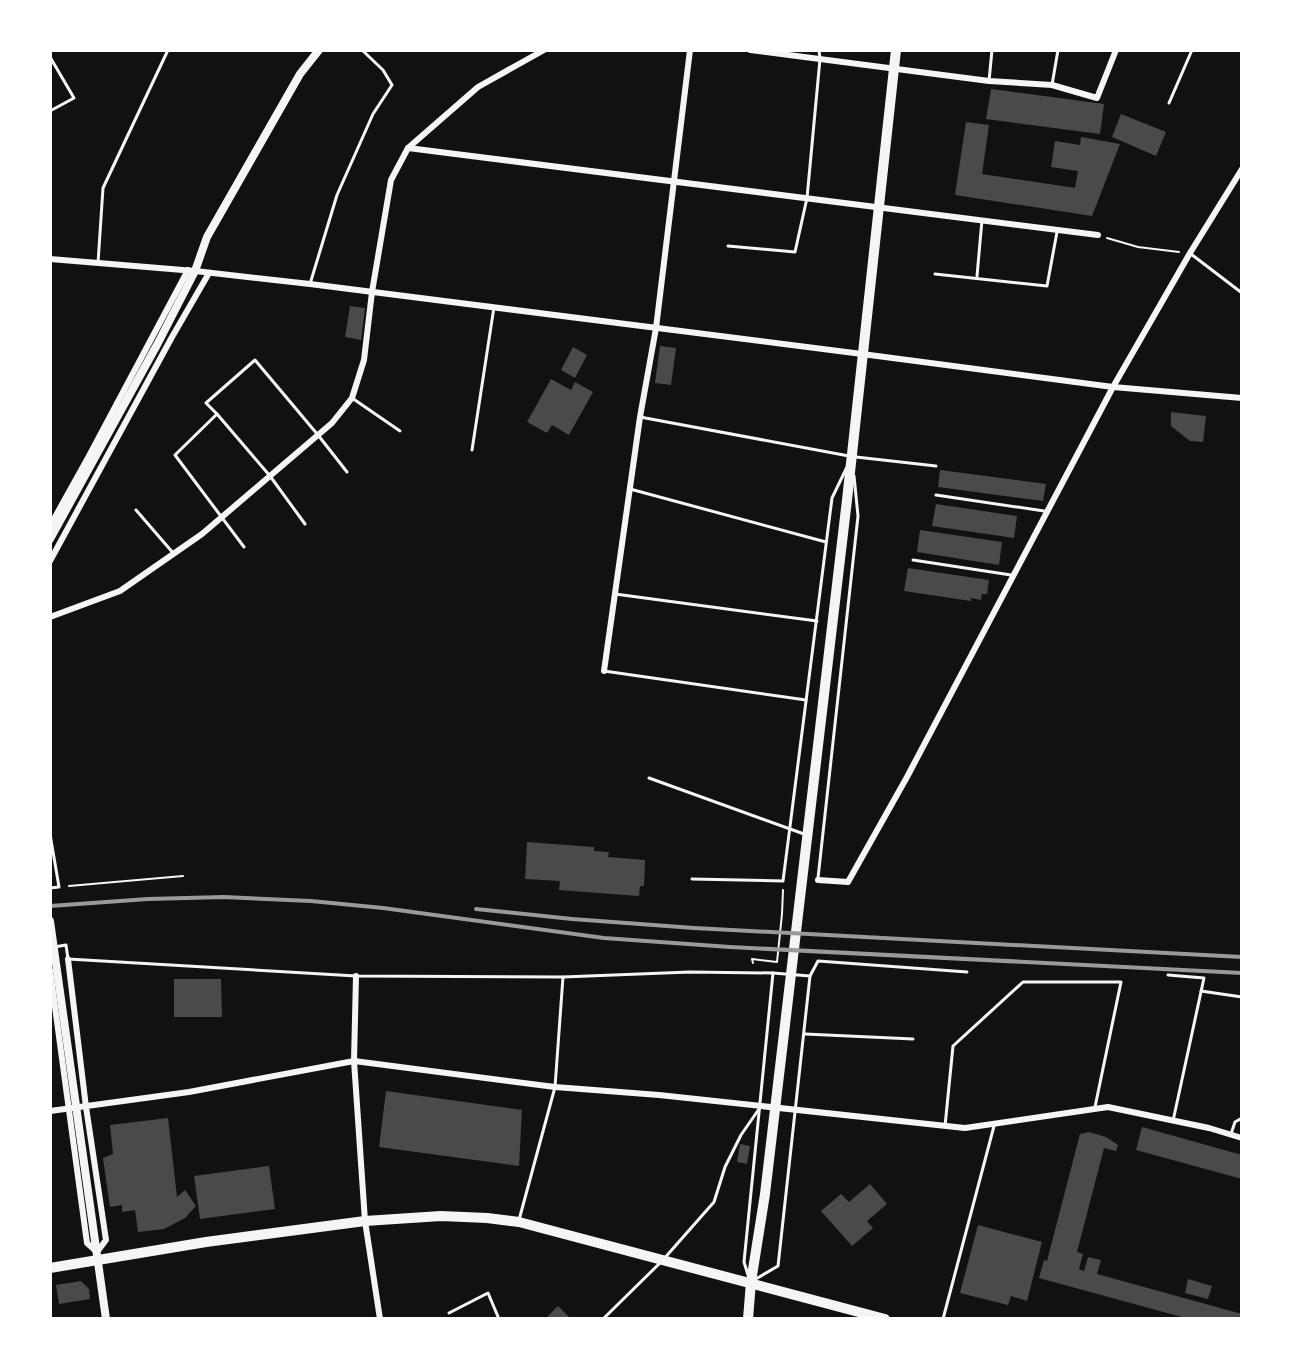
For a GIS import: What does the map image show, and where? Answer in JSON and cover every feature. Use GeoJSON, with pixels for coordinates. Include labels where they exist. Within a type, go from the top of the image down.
{"type":"FeatureCollection","features":[{"type":"Feature","properties":{"kind":"main road"},"geometry":{"type":"LineString","coordinates":[[748,1319],[847,500],[896,50]]}},
{"type":"Feature","properties":{"kind":"main road"},"geometry":{"type":"LineString","coordinates":[[50,1268],[98,1256],[365,1221],[441,1216],[487,1218],[519,1222],[885,1319]]}},
{"type":"Feature","properties":{"kind":"street"},"geometry":{"type":"LineString","coordinates":[[50,526],[215,224],[300,74],[319,50]]}},
{"type":"Feature","properties":{"kind":"street"},"geometry":{"type":"LineString","coordinates":[[50,617],[120,591],[174,554],[202,534],[332,423],[352,398],[364,360],[391,180],[408,148],[478,87],[544,50]]}},
{"type":"Feature","properties":{"kind":"street"},"geometry":{"type":"LineString","coordinates":[[604,671],[640,417],[656,328],[690,50]]}},
{"type":"Feature","properties":{"kind":"street"},"geometry":{"type":"LineString","coordinates":[[750,50],[989,81],[1052,85],[1097,98],[1116,50]]}},
{"type":"Feature","properties":{"kind":"street"},"geometry":{"type":"LineString","coordinates":[[408,148],[1098,235]]}},
{"type":"Feature","properties":{"kind":"street"},"geometry":{"type":"LineString","coordinates":[[818,880],[848,882],[907,777],[1113,387],[1241,171]]}},
{"type":"Feature","properties":{"kind":"street"},"geometry":{"type":"LineString","coordinates":[[50,259],[191,270],[1113,387],[1242,398]]}},
{"type":"Feature","properties":{"kind":"street"},"geometry":{"type":"LineString","coordinates":[[50,539],[158,343],[191,270]]}},
{"type":"Feature","properties":{"kind":"street"},"geometry":{"type":"LineString","coordinates":[[50,561],[209,273]]}},
{"type":"Feature","properties":{"kind":"street"},"geometry":{"type":"LineString","coordinates":[[50,921],[106,1319]]}},
{"type":"Feature","properties":{"kind":"street"},"geometry":{"type":"LineString","coordinates":[[68,959],[106,1240],[98,1256]]}},
{"type":"Feature","properties":{"kind":"street"},"geometry":{"type":"LineString","coordinates":[[50,970],[87,1243],[98,1256]]}},
{"type":"Feature","properties":{"kind":"street"},"geometry":{"type":"LineString","coordinates":[[356,976],[354,1061],[365,1221],[380,1319]]}},
{"type":"Feature","properties":{"kind":"street"},"geometry":{"type":"LineString","coordinates":[[50,1111],[189,1092],[354,1061],[555,1087],[761,1105],[965,1128],[1108,1107],[1242,1138]]}},
{"type":"Feature","properties":{"kind":"lane"},"geometry":{"type":"LineString","coordinates":[[98,263],[103,188],[168,50]]}},
{"type":"Feature","properties":{"kind":"lane"},"geometry":{"type":"LineString","coordinates":[[310,284],[337,195],[373,114],[392,85],[383,70],[362,50]]}},
{"type":"Feature","properties":{"kind":"lane"},"geometry":{"type":"LineString","coordinates":[[728,246],[795,252],[807,198],[819,50]]}},
{"type":"Feature","properties":{"kind":"lane"},"geometry":{"type":"LineString","coordinates":[[989,81],[992,50]]}},
{"type":"Feature","properties":{"kind":"lane"},"geometry":{"type":"LineString","coordinates":[[1052,85],[1058,50]]}},
{"type":"Feature","properties":{"kind":"lane"},"geometry":{"type":"LineString","coordinates":[[1169,103],[1192,50]]}},
{"type":"Feature","properties":{"kind":"lane"},"geometry":{"type":"LineString","coordinates":[[50,57],[74,98],[50,111]]}},
{"type":"Feature","properties":{"kind":"lane"},"geometry":{"type":"LineString","coordinates":[[977,278],[982,220]]}},
{"type":"Feature","properties":{"kind":"lane"},"geometry":{"type":"LineString","coordinates":[[935,274],[1047,286],[1058,230]]}},
{"type":"Feature","properties":{"kind":"lane"},"geometry":{"type":"LineString","coordinates":[[1190,253],[1242,293]]}},
{"type":"Feature","properties":{"kind":"lane"},"geometry":{"type":"LineString","coordinates":[[472,450],[494,307]]}},
{"type":"Feature","properties":{"kind":"lane"},"geometry":{"type":"LineString","coordinates":[[305,524],[270,476],[206,403],[255,360],[347,472]]}},
{"type":"Feature","properties":{"kind":"lane"},"geometry":{"type":"LineString","coordinates":[[352,398],[400,431]]}},
{"type":"Feature","properties":{"kind":"lane"},"geometry":{"type":"LineString","coordinates":[[217,414],[175,455],[244,547]]}},
{"type":"Feature","properties":{"kind":"lane"},"geometry":{"type":"LineString","coordinates":[[640,417],[852,457],[936,466]]}},
{"type":"Feature","properties":{"kind":"lane"},"geometry":{"type":"LineString","coordinates":[[692,879],[783,881],[832,498],[852,457]]}},
{"type":"Feature","properties":{"kind":"lane"},"geometry":{"type":"LineString","coordinates":[[818,880],[858,516],[852,457]]}},
{"type":"Feature","properties":{"kind":"lane"},"geometry":{"type":"LineString","coordinates":[[630,489],[826,542]]}},
{"type":"Feature","properties":{"kind":"lane"},"geometry":{"type":"LineString","coordinates":[[936,495],[1048,512]]}},
{"type":"Feature","properties":{"kind":"lane"},"geometry":{"type":"LineString","coordinates":[[136,510],[174,554]]}},
{"type":"Feature","properties":{"kind":"lane"},"geometry":{"type":"LineString","coordinates":[[913,560],[1014,576]]}},
{"type":"Feature","properties":{"kind":"lane"},"geometry":{"type":"LineString","coordinates":[[615,594],[817,621]]}},
{"type":"Feature","properties":{"kind":"lane"},"geometry":{"type":"LineString","coordinates":[[604,671],[806,700]]}},
{"type":"Feature","properties":{"kind":"lane"},"geometry":{"type":"LineString","coordinates":[[649,778],[789,830],[823,839]]}},
{"type":"Feature","properties":{"kind":"lane"},"geometry":{"type":"LineString","coordinates":[[50,834],[59,887],[50,888]]}},
{"type":"Feature","properties":{"kind":"lane"},"geometry":{"type":"LineString","coordinates":[[50,947],[66,945],[68,959],[356,976],[563,977],[690,972],[810,976]]}},
{"type":"Feature","properties":{"kind":"lane"},"geometry":{"type":"LineString","coordinates":[[773,973],[744,1262],[751,1282],[778,1266],[810,976],[818,961],[967,972]]}},
{"type":"Feature","properties":{"kind":"lane"},"geometry":{"type":"LineString","coordinates":[[1168,975],[1204,978],[1173,1121]]}},
{"type":"Feature","properties":{"kind":"lane"},"geometry":{"type":"LineString","coordinates":[[519,1222],[555,1087],[563,977]]}},
{"type":"Feature","properties":{"kind":"lane"},"geometry":{"type":"LineString","coordinates":[[945,1126],[953,1046],[1023,982],[1121,982],[1094,1108]]}},
{"type":"Feature","properties":{"kind":"lane"},"geometry":{"type":"LineString","coordinates":[[1201,991],[1242,997]]}},
{"type":"Feature","properties":{"kind":"lane"},"geometry":{"type":"LineString","coordinates":[[803,1034],[913,1039]]}},
{"type":"Feature","properties":{"kind":"lane"},"geometry":{"type":"LineString","coordinates":[[603,1319],[662,1261],[714,1202],[725,1167],[761,1105]]}},
{"type":"Feature","properties":{"kind":"lane"},"geometry":{"type":"LineString","coordinates":[[1231,1134],[1235,1122],[1242,1118]]}},
{"type":"Feature","properties":{"kind":"lane"},"geometry":{"type":"LineString","coordinates":[[943,1319],[995,1124]]}},
{"type":"Feature","properties":{"kind":"lane"},"geometry":{"type":"LineString","coordinates":[[449,1313],[488,1293],[499,1319]]}},
{"type":"Feature","properties":{"kind":"path"},"geometry":{"type":"LineString","coordinates":[[1098,235],[1138,247],[1190,253]]}},
{"type":"Feature","properties":{"kind":"path"},"geometry":{"type":"LineString","coordinates":[[59,887],[183,876]]}},
{"type":"Feature","properties":{"kind":"path"},"geometry":{"type":"LineString","coordinates":[[760,964],[751,963],[752,959],[777,962],[783,894]]}},
{"type":"Feature","properties":{"kind":"building"},"geometry":{"type":"Polygon","coordinates":[[[991,89],[1104,104],[1100,134],[986,119],[991,89]]]}},
{"type":"Feature","properties":{"kind":"building"},"geometry":{"type":"Polygon","coordinates":[[[1121,114],[1166,132],[1156,156],[1112,137],[1121,114]]]}},
{"type":"Feature","properties":{"kind":"building"},"geometry":{"type":"Polygon","coordinates":[[[966,122],[989,125],[982,174],[1075,188],[1078,171],[1051,167],[1055,141],[1080,145],[1081,137],[1120,144],[1092,216],[955,195],[966,122]]]}},
{"type":"Feature","properties":{"kind":"building"},"geometry":{"type":"Polygon","coordinates":[[[350,306],[365,308],[361,340],[345,337],[350,306]]]}},
{"type":"Feature","properties":{"kind":"building"},"geometry":{"type":"Polygon","coordinates":[[[660,346],[676,348],[671,385],[655,383],[660,346]]]}},
{"type":"Feature","properties":{"kind":"building"},"geometry":{"type":"Polygon","coordinates":[[[573,347],[587,355],[575,378],[561,370],[573,347]]]}},
{"type":"Feature","properties":{"kind":"building"},"geometry":{"type":"Polygon","coordinates":[[[551,379],[571,390],[575,382],[593,392],[569,435],[552,425],[547,433],[527,422],[551,379]]]}},
{"type":"Feature","properties":{"kind":"building"},"geometry":{"type":"Polygon","coordinates":[[[1171,412],[1206,416],[1203,442],[1190,441],[1171,426],[1171,412]]]}},
{"type":"Feature","properties":{"kind":"building"},"geometry":{"type":"Polygon","coordinates":[[[940,470],[1046,484],[1043,501],[938,487],[940,470]]]}},
{"type":"Feature","properties":{"kind":"building"},"geometry":{"type":"Polygon","coordinates":[[[936,504],[1017,516],[1014,538],[932,526],[936,504]]]}},
{"type":"Feature","properties":{"kind":"building"},"geometry":{"type":"Polygon","coordinates":[[[920,530],[1002,542],[999,565],[917,552],[920,530]]]}},
{"type":"Feature","properties":{"kind":"building"},"geometry":{"type":"Polygon","coordinates":[[[908,568],[989,580],[987,594],[982,594],[981,600],[971,598],[971,601],[904,591],[908,568]]]}},
{"type":"Feature","properties":{"kind":"building"},"geometry":{"type":"Polygon","coordinates":[[[527,842],[594,847],[594,851],[609,852],[608,857],[645,860],[644,886],[640,886],[639,896],[559,890],[560,881],[525,879],[527,842]]]}},
{"type":"Feature","properties":{"kind":"building"},"geometry":{"type":"Polygon","coordinates":[[[174,979],[221,979],[222,1017],[174,1017],[174,979]]]}},
{"type":"Feature","properties":{"kind":"building"},"geometry":{"type":"Polygon","coordinates":[[[386,1091],[522,1110],[519,1166],[379,1147],[386,1091]]]}},
{"type":"Feature","properties":{"kind":"building"},"geometry":{"type":"Polygon","coordinates":[[[168,1118],[177,1197],[185,1190],[196,1206],[185,1218],[164,1229],[138,1232],[135,1210],[122,1212],[122,1205],[110,1207],[103,1158],[113,1154],[110,1125],[168,1118]]]}},
{"type":"Feature","properties":{"kind":"building"},"geometry":{"type":"Polygon","coordinates":[[[1142,1127],[1242,1155],[1242,1179],[1136,1150],[1142,1127]]]}},
{"type":"Feature","properties":{"kind":"building"},"geometry":{"type":"Polygon","coordinates":[[[1089,1132],[1118,1145],[1116,1151],[1104,1148],[1077,1252],[1083,1254],[1079,1269],[1084,1271],[1088,1257],[1101,1260],[1097,1274],[1242,1314],[1242,1319],[1189,1319],[1039,1278],[1044,1260],[1047,1261],[1080,1134],[1089,1132]]]}},
{"type":"Feature","properties":{"kind":"building"},"geometry":{"type":"Polygon","coordinates":[[[740,1144],[750,1146],[747,1164],[737,1162],[740,1144]]]}},
{"type":"Feature","properties":{"kind":"building"},"geometry":{"type":"Polygon","coordinates":[[[269,1166],[275,1209],[200,1219],[194,1176],[269,1166]]]}},
{"type":"Feature","properties":{"kind":"building"},"geometry":{"type":"Polygon","coordinates":[[[870,1184],[887,1204],[867,1221],[873,1228],[852,1246],[821,1211],[841,1194],[849,1202],[870,1184]]]}},
{"type":"Feature","properties":{"kind":"building"},"geometry":{"type":"Polygon","coordinates":[[[978,1225],[1042,1242],[1027,1301],[1011,1296],[1008,1305],[960,1293],[978,1225]]]}},
{"type":"Feature","properties":{"kind":"building"},"geometry":{"type":"Polygon","coordinates":[[[1188,1279],[1212,1286],[1208,1299],[1185,1293],[1188,1279]]]}},
{"type":"Feature","properties":{"kind":"building"},"geometry":{"type":"Polygon","coordinates":[[[81,1281],[89,1289],[90,1299],[59,1304],[56,1285],[81,1281]]]}},
{"type":"Feature","properties":{"kind":"building"},"geometry":{"type":"Polygon","coordinates":[[[558,1306],[571,1319],[545,1319],[558,1306]]]}},
{"type":"Feature","properties":{"kind":"railway"},"geometry":{"type":"LineString","coordinates":[[50,906],[224,897],[311,901],[604,938],[1242,973]]}},
{"type":"Feature","properties":{"kind":"railway"},"geometry":{"type":"LineString","coordinates":[[476,909],[694,928],[1242,957]]}}]}
